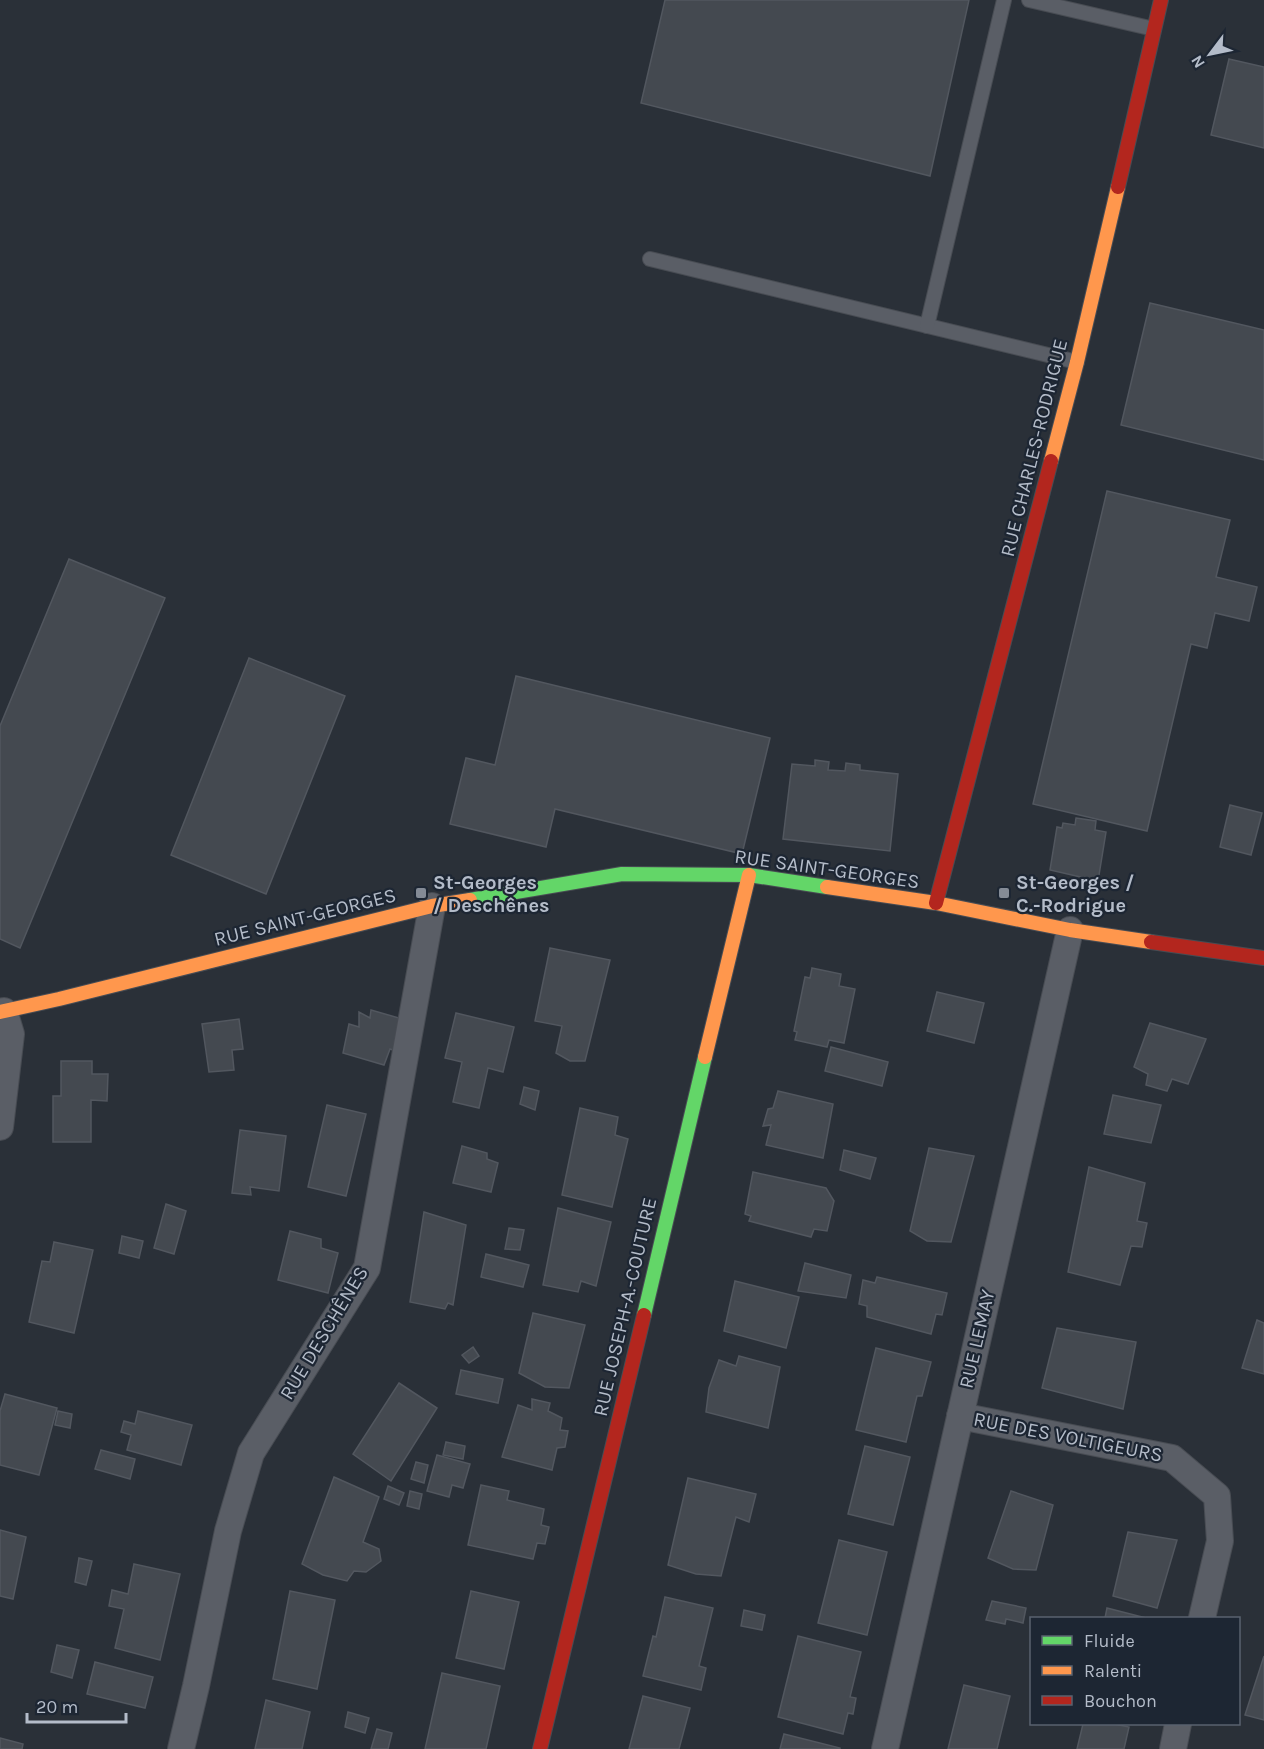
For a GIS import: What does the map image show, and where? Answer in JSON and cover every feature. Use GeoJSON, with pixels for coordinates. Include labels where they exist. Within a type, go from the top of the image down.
{"type":"FeatureCollection","features":[{"type":"Feature","properties":{"kind":"street","name":"RUE CHARLES-RODRIGUE"},"geometry":{"type":"LineString","coordinates":[[936,903],[1077,362],[1161,0]]}},
{"type":"Feature","properties":{"kind":"street","name":"RUE SAINT-GEORGES"},"geometry":{"type":"LineString","coordinates":[[2,1011],[59,999],[432,906],[622,874],[749,874],[936,903],[1070,930],[1264,958]]}},
{"type":"Feature","properties":{"kind":"street","name":"RUE JOSEPH-A.-COUTURE"},"geometry":{"type":"LineString","coordinates":[[540,1749],[749,874]]}},
{"type":"Feature","properties":{"kind":"street","name":"RUE DESCHÊNES"},"geometry":{"type":"LineString","coordinates":[[181,1749],[228,1531],[250,1453],[367,1268],[432,906]]}},
{"type":"Feature","properties":{"kind":"street","name":"RUE LEMAY"},"geometry":{"type":"LineString","coordinates":[[885,1749],[1070,930]]}},
{"type":"Feature","properties":{"kind":"street"},"geometry":{"type":"LineString","coordinates":[[0,1127],[11,1034],[2,1011]]}},
{"type":"Feature","properties":{"kind":"street","name":"RUE DES VOLTIGEURS"},"geometry":{"type":"LineString","coordinates":[[960,1416],[1172,1458],[1217,1496],[1220,1541],[1202,1617]]}},
{"type":"Feature","properties":{"kind":"street"},"geometry":{"type":"LineString","coordinates":[[1173,1749],[1179,1725]]}},
{"type":"Feature","properties":{"kind":"lane"},"geometry":{"type":"LineString","coordinates":[[927,326],[1004,0]]}},
{"type":"Feature","properties":{"kind":"lane"},"geometry":{"type":"LineString","coordinates":[[1029,0],[1154,29]]}},
{"type":"Feature","properties":{"kind":"lane"},"geometry":{"type":"LineString","coordinates":[[650,259],[1077,362]]}},
{"type":"Feature","properties":{"kind":"building"},"geometry":{"type":"Polygon","coordinates":[[[665,0],[969,0],[930,176],[641,103],[665,0]]]}},
{"type":"Feature","properties":{"kind":"building"},"geometry":{"type":"Polygon","coordinates":[[[1229,59],[1264,67],[1264,148],[1211,135],[1229,59]]]}},
{"type":"Feature","properties":{"kind":"building"},"geometry":{"type":"Polygon","coordinates":[[[1150,303],[1264,330],[1264,460],[1121,425],[1150,303]]]}},
{"type":"Feature","properties":{"kind":"building"},"geometry":{"type":"Polygon","coordinates":[[[1107,491],[1230,520],[1216,577],[1257,587],[1249,621],[1215,613],[1207,648],[1191,644],[1147,831],[1033,804],[1107,491]]]}},
{"type":"Feature","properties":{"kind":"building"},"geometry":{"type":"Polygon","coordinates":[[[69,559],[165,598],[20,948],[0,939],[0,726],[69,559]]]}},
{"type":"Feature","properties":{"kind":"building"},"geometry":{"type":"Polygon","coordinates":[[[249,658],[345,696],[266,894],[171,855],[249,658]]]}},
{"type":"Feature","properties":{"kind":"building"},"geometry":{"type":"Polygon","coordinates":[[[516,676],[770,738],[742,854],[555,809],[546,847],[450,824],[466,758],[495,765],[516,676]]]}},
{"type":"Feature","properties":{"kind":"building"},"geometry":{"type":"Polygon","coordinates":[[[815,760],[829,762],[828,770],[845,771],[846,763],[860,765],[860,770],[898,774],[890,851],[783,839],[792,764],[815,766],[815,760]]]}},
{"type":"Feature","properties":{"kind":"building"},"geometry":{"type":"Polygon","coordinates":[[[1230,805],[1262,813],[1251,855],[1220,847],[1230,805]]]}},
{"type":"Feature","properties":{"kind":"building"},"geometry":{"type":"Polygon","coordinates":[[[1076,818],[1096,821],[1095,830],[1106,832],[1098,881],[1050,870],[1057,827],[1062,828],[1063,823],[1075,825],[1076,818]]]}},
{"type":"Feature","properties":{"kind":"building"},"geometry":{"type":"Polygon","coordinates":[[[550,948],[610,960],[585,1061],[570,1061],[556,1053],[562,1026],[535,1021],[550,948]]]}},
{"type":"Feature","properties":{"kind":"building"},"geometry":{"type":"Polygon","coordinates":[[[812,968],[841,974],[839,986],[855,989],[844,1043],[829,1040],[827,1047],[795,1040],[797,1032],[794,1031],[805,977],[810,978],[812,968]]]}},
{"type":"Feature","properties":{"kind":"building"},"geometry":{"type":"Polygon","coordinates":[[[937,992],[984,1003],[974,1043],[927,1031],[937,992]]]}},
{"type":"Feature","properties":{"kind":"building"},"geometry":{"type":"Polygon","coordinates":[[[371,1010],[399,1018],[398,1052],[390,1049],[384,1065],[343,1053],[349,1024],[359,1027],[359,1012],[370,1018],[371,1010]]]}},
{"type":"Feature","properties":{"kind":"building"},"geometry":{"type":"Polygon","coordinates":[[[456,1013],[514,1027],[503,1072],[488,1068],[479,1108],[453,1102],[462,1062],[445,1058],[456,1013]]]}},
{"type":"Feature","properties":{"kind":"building"},"geometry":{"type":"Polygon","coordinates":[[[239,1019],[243,1049],[232,1050],[234,1070],[209,1072],[202,1024],[239,1019]]]}},
{"type":"Feature","properties":{"kind":"building"},"geometry":{"type":"Polygon","coordinates":[[[1150,1023],[1206,1039],[1188,1084],[1172,1079],[1167,1091],[1146,1085],[1148,1074],[1134,1067],[1150,1023]]]}},
{"type":"Feature","properties":{"kind":"building"},"geometry":{"type":"Polygon","coordinates":[[[831,1047],[888,1062],[882,1086],[825,1071],[831,1047]]]}},
{"type":"Feature","properties":{"kind":"building"},"geometry":{"type":"Polygon","coordinates":[[[61,1061],[92,1061],[92,1074],[108,1074],[107,1101],[91,1100],[91,1142],[53,1142],[53,1096],[61,1096],[61,1061]]]}},
{"type":"Feature","properties":{"kind":"building"},"geometry":{"type":"Polygon","coordinates":[[[524,1087],[539,1091],[535,1110],[520,1104],[524,1087]]]}},
{"type":"Feature","properties":{"kind":"building"},"geometry":{"type":"Polygon","coordinates":[[[778,1091],[833,1104],[823,1158],[766,1145],[771,1125],[763,1126],[768,1109],[773,1108],[778,1091]]]}},
{"type":"Feature","properties":{"kind":"building"},"geometry":{"type":"Polygon","coordinates":[[[1113,1095],[1161,1105],[1151,1143],[1104,1134],[1113,1095]]]}},
{"type":"Feature","properties":{"kind":"building"},"geometry":{"type":"Polygon","coordinates":[[[327,1105],[366,1114],[346,1196],[308,1187],[327,1105]]]}},
{"type":"Feature","properties":{"kind":"building"},"geometry":{"type":"Polygon","coordinates":[[[580,1108],[618,1117],[615,1135],[628,1139],[612,1207],[562,1195],[580,1108]]]}},
{"type":"Feature","properties":{"kind":"building"},"geometry":{"type":"Polygon","coordinates":[[[240,1130],[286,1136],[279,1191],[250,1187],[251,1195],[232,1193],[240,1130]]]}},
{"type":"Feature","properties":{"kind":"building"},"geometry":{"type":"Polygon","coordinates":[[[462,1146],[487,1153],[487,1159],[498,1163],[491,1192],[453,1183],[462,1146]]]}},
{"type":"Feature","properties":{"kind":"building"},"geometry":{"type":"Polygon","coordinates":[[[929,1148],[974,1156],[951,1242],[927,1241],[910,1231],[929,1148]]]}},
{"type":"Feature","properties":{"kind":"building"},"geometry":{"type":"Polygon","coordinates":[[[844,1150],[876,1158],[870,1179],[840,1170],[844,1150]]]}},
{"type":"Feature","properties":{"kind":"building"},"geometry":{"type":"Polygon","coordinates":[[[1089,1167],[1145,1183],[1137,1221],[1147,1223],[1142,1247],[1131,1246],[1120,1285],[1068,1272],[1089,1167]]]}},
{"type":"Feature","properties":{"kind":"building"},"geometry":{"type":"Polygon","coordinates":[[[753,1172],[826,1188],[834,1201],[827,1231],[814,1229],[811,1237],[749,1221],[751,1216],[745,1214],[753,1172]]]}},
{"type":"Feature","properties":{"kind":"building"},"geometry":{"type":"Polygon","coordinates":[[[166,1204],[186,1211],[174,1254],[154,1248],[166,1204]]]}},
{"type":"Feature","properties":{"kind":"building"},"geometry":{"type":"Polygon","coordinates":[[[558,1208],[611,1222],[596,1286],[581,1281],[578,1292],[543,1285],[558,1208]]]}},
{"type":"Feature","properties":{"kind":"building"},"geometry":{"type":"Polygon","coordinates":[[[424,1212],[466,1225],[453,1305],[448,1303],[445,1309],[410,1302],[424,1212]]]}},
{"type":"Feature","properties":{"kind":"building"},"geometry":{"type":"Polygon","coordinates":[[[509,1228],[524,1230],[520,1250],[505,1249],[509,1228]]]}},
{"type":"Feature","properties":{"kind":"building"},"geometry":{"type":"Polygon","coordinates":[[[290,1231],[321,1239],[321,1248],[338,1253],[328,1293],[278,1280],[290,1231]]]}},
{"type":"Feature","properties":{"kind":"building"},"geometry":{"type":"Polygon","coordinates":[[[122,1236],[143,1241],[139,1258],[119,1253],[122,1236]]]}},
{"type":"Feature","properties":{"kind":"building"},"geometry":{"type":"Polygon","coordinates":[[[54,1242],[93,1250],[74,1333],[29,1322],[42,1261],[50,1262],[54,1242]]]}},
{"type":"Feature","properties":{"kind":"building"},"geometry":{"type":"Polygon","coordinates":[[[486,1254],[529,1265],[523,1287],[481,1277],[486,1254]]]}},
{"type":"Feature","properties":{"kind":"building"},"geometry":{"type":"Polygon","coordinates":[[[805,1263],[851,1275],[846,1298],[798,1291],[805,1263]]]}},
{"type":"Feature","properties":{"kind":"building"},"geometry":{"type":"Polygon","coordinates":[[[877,1277],[947,1293],[942,1315],[936,1314],[931,1334],[867,1317],[867,1306],[859,1304],[863,1280],[875,1283],[877,1277]]]}},
{"type":"Feature","properties":{"kind":"building"},"geometry":{"type":"Polygon","coordinates":[[[735,1281],[799,1297],[786,1348],[724,1331],[735,1281]]]}},
{"type":"Feature","properties":{"kind":"building"},"geometry":{"type":"Polygon","coordinates":[[[533,1313],[585,1325],[569,1388],[545,1387],[519,1373],[533,1313]]]}},
{"type":"Feature","properties":{"kind":"building"},"geometry":{"type":"Polygon","coordinates":[[[1257,1320],[1264,1323],[1264,1374],[1242,1368],[1257,1320]]]}},
{"type":"Feature","properties":{"kind":"building"},"geometry":{"type":"Polygon","coordinates":[[[1057,1328],[1136,1342],[1123,1409],[1042,1388],[1057,1328]]]}},
{"type":"Feature","properties":{"kind":"building"},"geometry":{"type":"Polygon","coordinates":[[[473,1347],[479,1356],[469,1363],[462,1355],[473,1347]]]}},
{"type":"Feature","properties":{"kind":"building"},"geometry":{"type":"Polygon","coordinates":[[[876,1348],[931,1362],[922,1396],[917,1396],[906,1442],[856,1430],[876,1348]]]}},
{"type":"Feature","properties":{"kind":"building"},"geometry":{"type":"Polygon","coordinates":[[[739,1356],[780,1367],[768,1428],[706,1412],[709,1388],[719,1360],[736,1366],[739,1356]]]}},
{"type":"Feature","properties":{"kind":"building"},"geometry":{"type":"Polygon","coordinates":[[[461,1370],[503,1379],[498,1403],[456,1394],[461,1370]]]}},
{"type":"Feature","properties":{"kind":"building"},"geometry":{"type":"Polygon","coordinates":[[[399,1383],[437,1408],[391,1481],[353,1454],[399,1383]]]}},
{"type":"Feature","properties":{"kind":"building"},"geometry":{"type":"Polygon","coordinates":[[[5,1394],[57,1408],[39,1475],[0,1465],[0,1411],[5,1394]]]}},
{"type":"Feature","properties":{"kind":"building"},"geometry":{"type":"Polygon","coordinates":[[[532,1399],[550,1403],[548,1411],[562,1418],[560,1430],[568,1431],[565,1447],[557,1448],[552,1470],[502,1457],[518,1405],[532,1410],[532,1399]]]}},
{"type":"Feature","properties":{"kind":"building"},"geometry":{"type":"Polygon","coordinates":[[[58,1411],[72,1414],[70,1428],[55,1425],[58,1411]]]}},
{"type":"Feature","properties":{"kind":"building"},"geometry":{"type":"Polygon","coordinates":[[[138,1411],[192,1425],[181,1465],[127,1450],[131,1435],[121,1432],[124,1421],[135,1424],[138,1411]]]}},
{"type":"Feature","properties":{"kind":"building"},"geometry":{"type":"Polygon","coordinates":[[[446,1442],[465,1446],[463,1459],[443,1455],[446,1442]]]}},
{"type":"Feature","properties":{"kind":"building"},"geometry":{"type":"Polygon","coordinates":[[[865,1446],[910,1457],[893,1525],[848,1514],[865,1446]]]}},
{"type":"Feature","properties":{"kind":"building"},"geometry":{"type":"Polygon","coordinates":[[[101,1450],[135,1459],[130,1479],[95,1469],[101,1450]]]}},
{"type":"Feature","properties":{"kind":"building"},"geometry":{"type":"Polygon","coordinates":[[[437,1455],[470,1464],[463,1488],[452,1485],[449,1497],[427,1491],[437,1455]]]}},
{"type":"Feature","properties":{"kind":"building"},"geometry":{"type":"Polygon","coordinates":[[[416,1462],[428,1465],[424,1483],[411,1479],[416,1462]]]}},
{"type":"Feature","properties":{"kind":"building"},"geometry":{"type":"Polygon","coordinates":[[[334,1477],[379,1497],[363,1542],[379,1549],[381,1561],[366,1572],[354,1571],[347,1581],[323,1575],[302,1564],[334,1477]]]}},
{"type":"Feature","properties":{"kind":"building"},"geometry":{"type":"Polygon","coordinates":[[[688,1478],[756,1494],[749,1522],[736,1517],[721,1576],[696,1574],[668,1565],[688,1478]]]}},
{"type":"Feature","properties":{"kind":"building"},"geometry":{"type":"Polygon","coordinates":[[[481,1485],[509,1491],[507,1500],[544,1509],[541,1525],[549,1527],[545,1544],[537,1543],[533,1559],[468,1545],[481,1485]]]}},
{"type":"Feature","properties":{"kind":"building"},"geometry":{"type":"Polygon","coordinates":[[[388,1486],[404,1493],[399,1505],[384,1499],[388,1486]]]}},
{"type":"Feature","properties":{"kind":"building"},"geometry":{"type":"Polygon","coordinates":[[[410,1491],[422,1494],[419,1509],[407,1506],[410,1491]]]}},
{"type":"Feature","properties":{"kind":"building"},"geometry":{"type":"Polygon","coordinates":[[[1011,1491],[1053,1505],[1036,1570],[1013,1569],[988,1558],[1011,1491]]]}},
{"type":"Feature","properties":{"kind":"building"},"geometry":{"type":"Polygon","coordinates":[[[0,1530],[26,1537],[13,1599],[0,1596],[0,1530]]]}},
{"type":"Feature","properties":{"kind":"building"},"geometry":{"type":"Polygon","coordinates":[[[1128,1532],[1177,1540],[1157,1608],[1113,1596],[1128,1532]]]}},
{"type":"Feature","properties":{"kind":"building"},"geometry":{"type":"Polygon","coordinates":[[[839,1540],[887,1552],[867,1635],[818,1623],[839,1540]]]}},
{"type":"Feature","properties":{"kind":"building"},"geometry":{"type":"Polygon","coordinates":[[[79,1558],[92,1561],[86,1585],[75,1582],[79,1558]]]}},
{"type":"Feature","properties":{"kind":"building"},"geometry":{"type":"Polygon","coordinates":[[[134,1564],[180,1574],[160,1660],[115,1648],[124,1609],[109,1606],[112,1590],[128,1594],[134,1564]]]}},
{"type":"Feature","properties":{"kind":"building"},"geometry":{"type":"Polygon","coordinates":[[[290,1591],[335,1600],[317,1689],[273,1679],[290,1591]]]}},
{"type":"Feature","properties":{"kind":"building"},"geometry":{"type":"Polygon","coordinates":[[[471,1591],[519,1602],[504,1669],[456,1658],[471,1591]]]}},
{"type":"Feature","properties":{"kind":"building"},"geometry":{"type":"Polygon","coordinates":[[[665,1597],[713,1608],[699,1666],[706,1668],[701,1690],[643,1676],[653,1636],[656,1637],[665,1597]]]}},
{"type":"Feature","properties":{"kind":"building"},"geometry":{"type":"Polygon","coordinates":[[[992,1601],[1026,1608],[1023,1623],[1006,1619],[1005,1624],[986,1620],[992,1601]]]}},
{"type":"Feature","properties":{"kind":"building"},"geometry":{"type":"Polygon","coordinates":[[[1107,1608],[1142,1617],[1105,1617],[1107,1608]]]}},
{"type":"Feature","properties":{"kind":"building"},"geometry":{"type":"Polygon","coordinates":[[[744,1610],[765,1615],[762,1630],[741,1626],[744,1610]]]}},
{"type":"Feature","properties":{"kind":"building"},"geometry":{"type":"Polygon","coordinates":[[[798,1636],[861,1652],[850,1697],[856,1698],[853,1714],[848,1713],[843,1734],[778,1717],[798,1636]]]}},
{"type":"Feature","properties":{"kind":"building"},"geometry":{"type":"Polygon","coordinates":[[[57,1645],[79,1650],[72,1678],[51,1672],[57,1645]]]}},
{"type":"Feature","properties":{"kind":"building"},"geometry":{"type":"Polygon","coordinates":[[[1264,1656],[1264,1720],[1245,1715],[1264,1656]]]}},
{"type":"Feature","properties":{"kind":"building"},"geometry":{"type":"Polygon","coordinates":[[[95,1662],[153,1677],[145,1708],[87,1694],[95,1662]]]}},
{"type":"Feature","properties":{"kind":"building"},"geometry":{"type":"Polygon","coordinates":[[[442,1673],[500,1686],[486,1749],[425,1749],[442,1673]]]}},
{"type":"Feature","properties":{"kind":"building"},"geometry":{"type":"Polygon","coordinates":[[[964,1685],[1010,1696],[997,1749],[948,1749],[964,1685]]]}},
{"type":"Feature","properties":{"kind":"building"},"geometry":{"type":"Polygon","coordinates":[[[643,1696],[690,1708],[679,1749],[629,1749],[643,1696]]]}},
{"type":"Feature","properties":{"kind":"building"},"geometry":{"type":"Polygon","coordinates":[[[266,1700],[310,1712],[302,1749],[255,1749],[266,1700]]]}},
{"type":"Feature","properties":{"kind":"building"},"geometry":{"type":"Polygon","coordinates":[[[348,1712],[369,1718],[365,1733],[345,1727],[348,1712]]]}},
{"type":"Feature","properties":{"kind":"building"},"geometry":{"type":"Polygon","coordinates":[[[1083,1725],[1129,1727],[1124,1749],[1077,1749],[1083,1725]]]}},
{"type":"Feature","properties":{"kind":"building"},"geometry":{"type":"Polygon","coordinates":[[[377,1729],[392,1733],[388,1749],[371,1749],[377,1729]]]}},
{"type":"Feature","properties":{"kind":"building"},"geometry":{"type":"Polygon","coordinates":[[[784,1734],[840,1748],[840,1749],[780,1749],[784,1734]]]}},
{"type":"Feature","properties":{"kind":"building"},"geometry":{"type":"Polygon","coordinates":[[[0,1738],[23,1744],[22,1749],[0,1749],[0,1738]]]}},
{"type":"Feature","properties":{"kind":"traffic: fast"},"geometry":{"type":"LineString","coordinates":[[470,900],[622,874],[749,875],[827,887]]}},
{"type":"Feature","properties":{"kind":"traffic: fast"},"geometry":{"type":"LineString","coordinates":[[644,1315],[705,1057]]}},
{"type":"Feature","properties":{"kind":"traffic: slow"},"geometry":{"type":"LineString","coordinates":[[1051,461],[1118,187]]}},
{"type":"Feature","properties":{"kind":"traffic: slow"},"geometry":{"type":"LineString","coordinates":[[705,1057],[749,875]]}},
{"type":"Feature","properties":{"kind":"traffic: slow"},"geometry":{"type":"LineString","coordinates":[[827,887],[936,903],[1070,930],[1151,942]]}},
{"type":"Feature","properties":{"kind":"traffic: slow"},"geometry":{"type":"LineString","coordinates":[[0,1012],[432,906],[470,900]]}},
{"type":"Feature","properties":{"kind":"traffic: jam"},"geometry":{"type":"LineString","coordinates":[[1118,187],[1161,0]]}},
{"type":"Feature","properties":{"kind":"traffic: jam"},"geometry":{"type":"LineString","coordinates":[[936,903],[1051,461]]}},
{"type":"Feature","properties":{"kind":"traffic: jam"},"geometry":{"type":"LineString","coordinates":[[1151,942],[1264,958]]}},
{"type":"Feature","properties":{"kind":"traffic: jam"},"geometry":{"type":"LineString","coordinates":[[540,1749],[644,1315]]}},
{"type":"Feature","properties":{"kind":"place","name":"St-Georges / Deschênes"},"geometry":{"type":"Point","coordinates":[421,893]}},
{"type":"Feature","properties":{"kind":"place","name":"St-Georges / C.-Rodrigue"},"geometry":{"type":"Point","coordinates":[1004,893]}}]}
